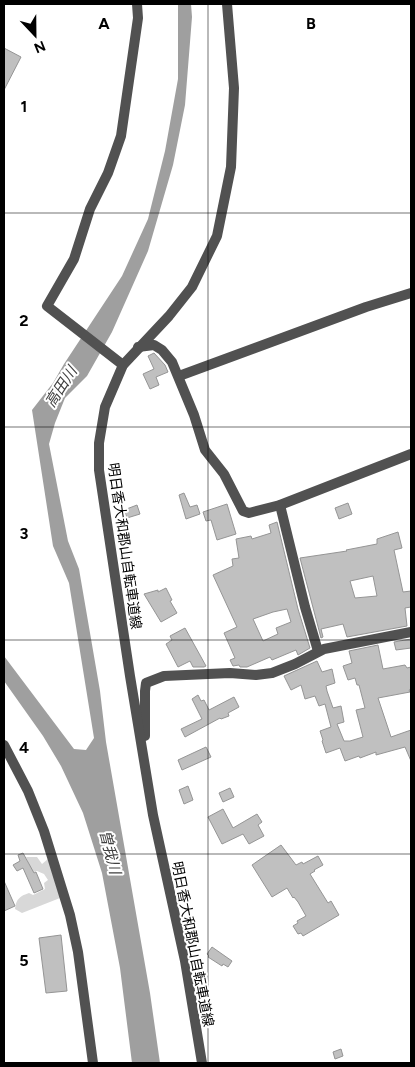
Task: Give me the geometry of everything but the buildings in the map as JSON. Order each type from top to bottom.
[{"type":"street","points":[[121,364],[47,306],[74,259],[90,209],[108,173],[121,136],[138,18],[137,4]]},
{"type":"street","name":"明日香大和郡山自転車道線","points":[[202,1063],[185,961],[153,815],[143,757],[99,470],[99,443],[105,407],[121,364],[169,316],[192,287],[217,236],[231,167],[234,88],[227,4]]},
{"type":"street","points":[[179,376],[366,307],[411,293]]},
{"type":"street","points":[[138,347],[154,344],[167,355],[179,376],[205,450],[224,474],[243,511],[249,513],[280,505],[411,454]]},
{"type":"street","points":[[280,505],[318,651]]},
{"type":"street","points":[[143,757],[146,683],[164,676],[230,673],[256,675],[272,673],[295,664],[318,651],[411,632]]},
{"type":"street","points":[[4,745],[28,792],[44,831],[70,915],[78,952],[93,1063]]},
{"type":"shaded area","points":[[26,857],[37,857],[42,864],[48,859],[60,898],[22,913],[15,909],[19,898],[29,893],[33,895],[45,889],[44,883],[48,880],[44,874],[37,871],[31,873],[25,867],[29,864]]},
{"type":"water","points":[[178,4],[191,4],[192,17],[185,105],[173,165],[148,251],[112,332],[87,376],[65,398],[49,444],[68,541],[79,569],[160,1063],[132,1063],[120,968],[102,873],[83,813],[61,766],[43,736],[4,681],[4,656],[74,749],[86,750],[94,738],[69,583],[53,546],[32,410],[53,383],[122,276],[148,219],[165,151],[178,79]]},
{"type":"water label","name":"高田川","points":[[61,387]]},
{"type":"water label","name":"曽我川","points":[[110,852]]}]
